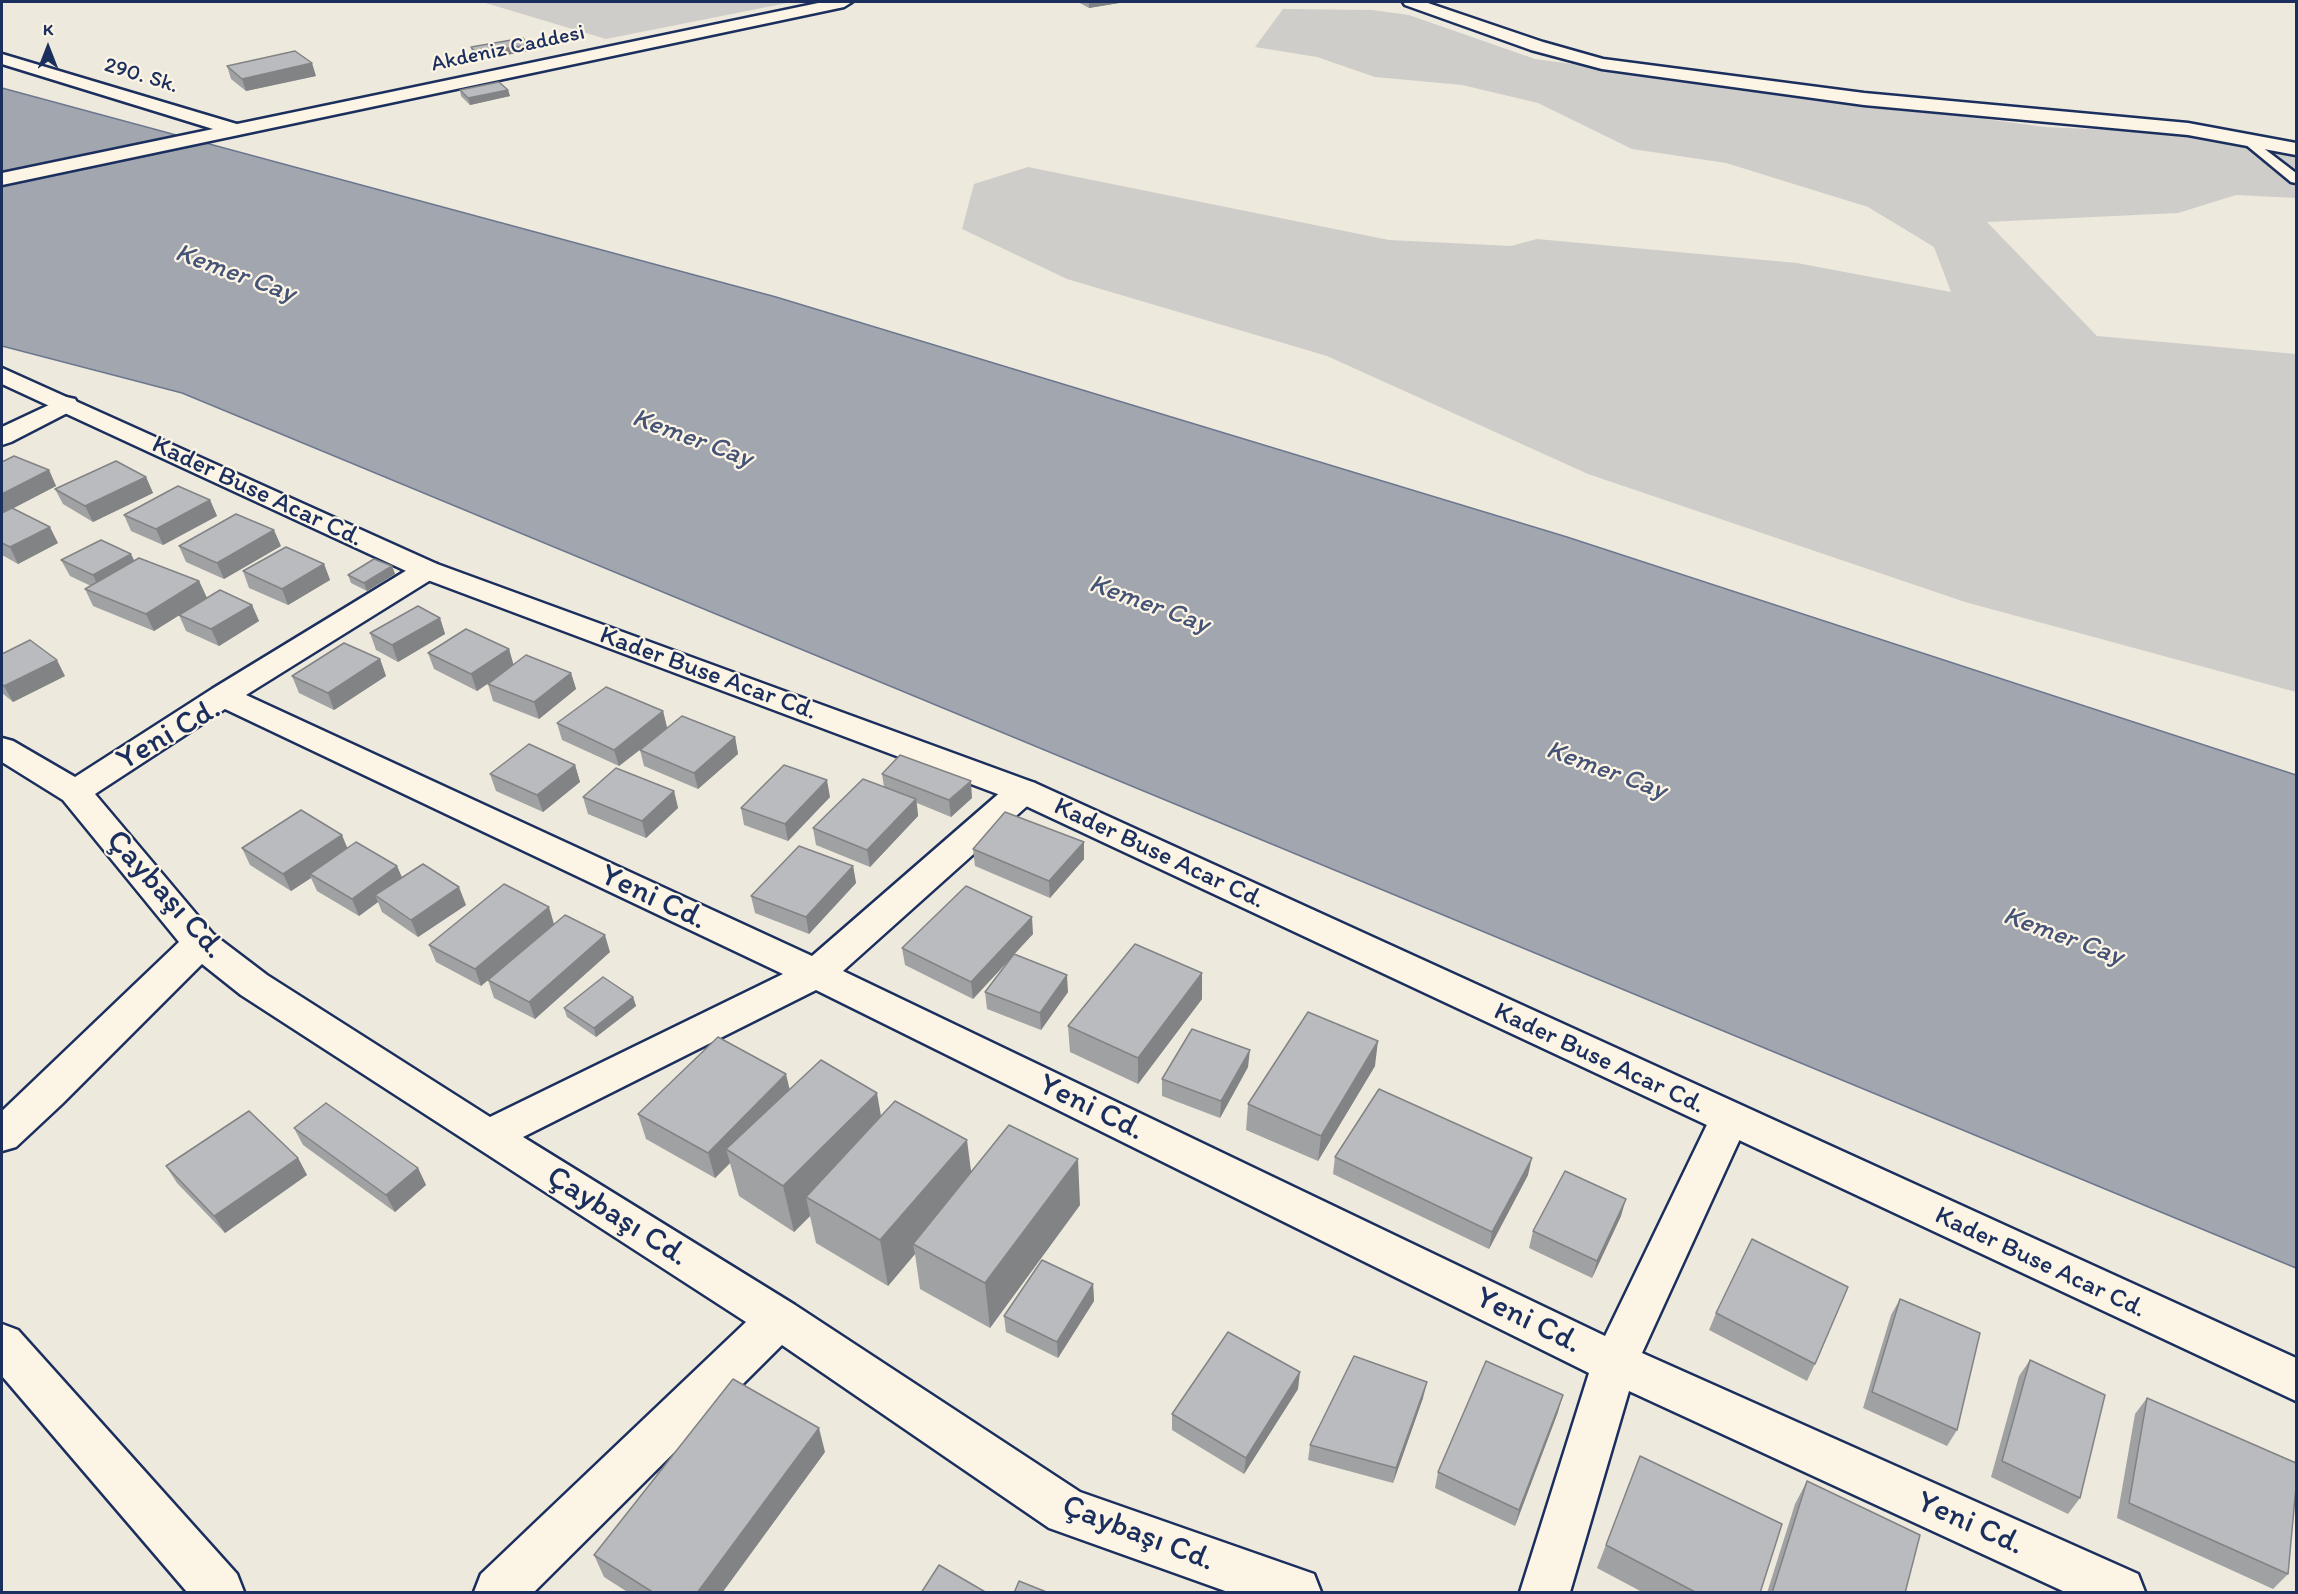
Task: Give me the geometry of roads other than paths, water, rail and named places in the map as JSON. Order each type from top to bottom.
[{"type":"street","name":"Akdeniz Caddesi","points":[[2,179],[844,2]]},
{"type":"street","points":[[1411,2],[1537,46],[1602,64],[1863,99],[2187,129],[2296,149]]},
{"type":"street","name":"290. Sk.","points":[[2,59],[233,129]]},
{"type":"street","name":"Kader Buse Acar Cd.","points":[[2,375],[427,570],[1023,791],[2296,1380]]},
{"type":"street","points":[[2,437],[66,404]]},
{"type":"street","points":[[223,696],[427,570]]},
{"type":"street","name":"Yeni Cd.","points":[[75,792],[223,696],[816,974],[1615,1363],[2120,1593]]},
{"type":"street","name":"Çaybaşı Cd.","points":[[2,747],[75,792],[200,943],[254,985],[779,1319],[1066,1511],[1296,1593]]},
{"type":"street","points":[[488,1136],[816,974],[1023,791]]},
{"type":"street","points":[[2,1135],[48,1093],[200,943]]},
{"type":"street","points":[[1545,1593],[1615,1363],[1729,1119]]},
{"type":"street","points":[[500,1593],[779,1319]]},
{"type":"street","points":[[2,1344],[219,1593]]},
{"type":"lane","points":[[2249,141],[2296,179]]},
{"type":"water","name":"Kemer Cay","points":[[2,88],[776,297],[1567,537],[2296,775],[2296,1268],[182,393],[2,346]]}]
